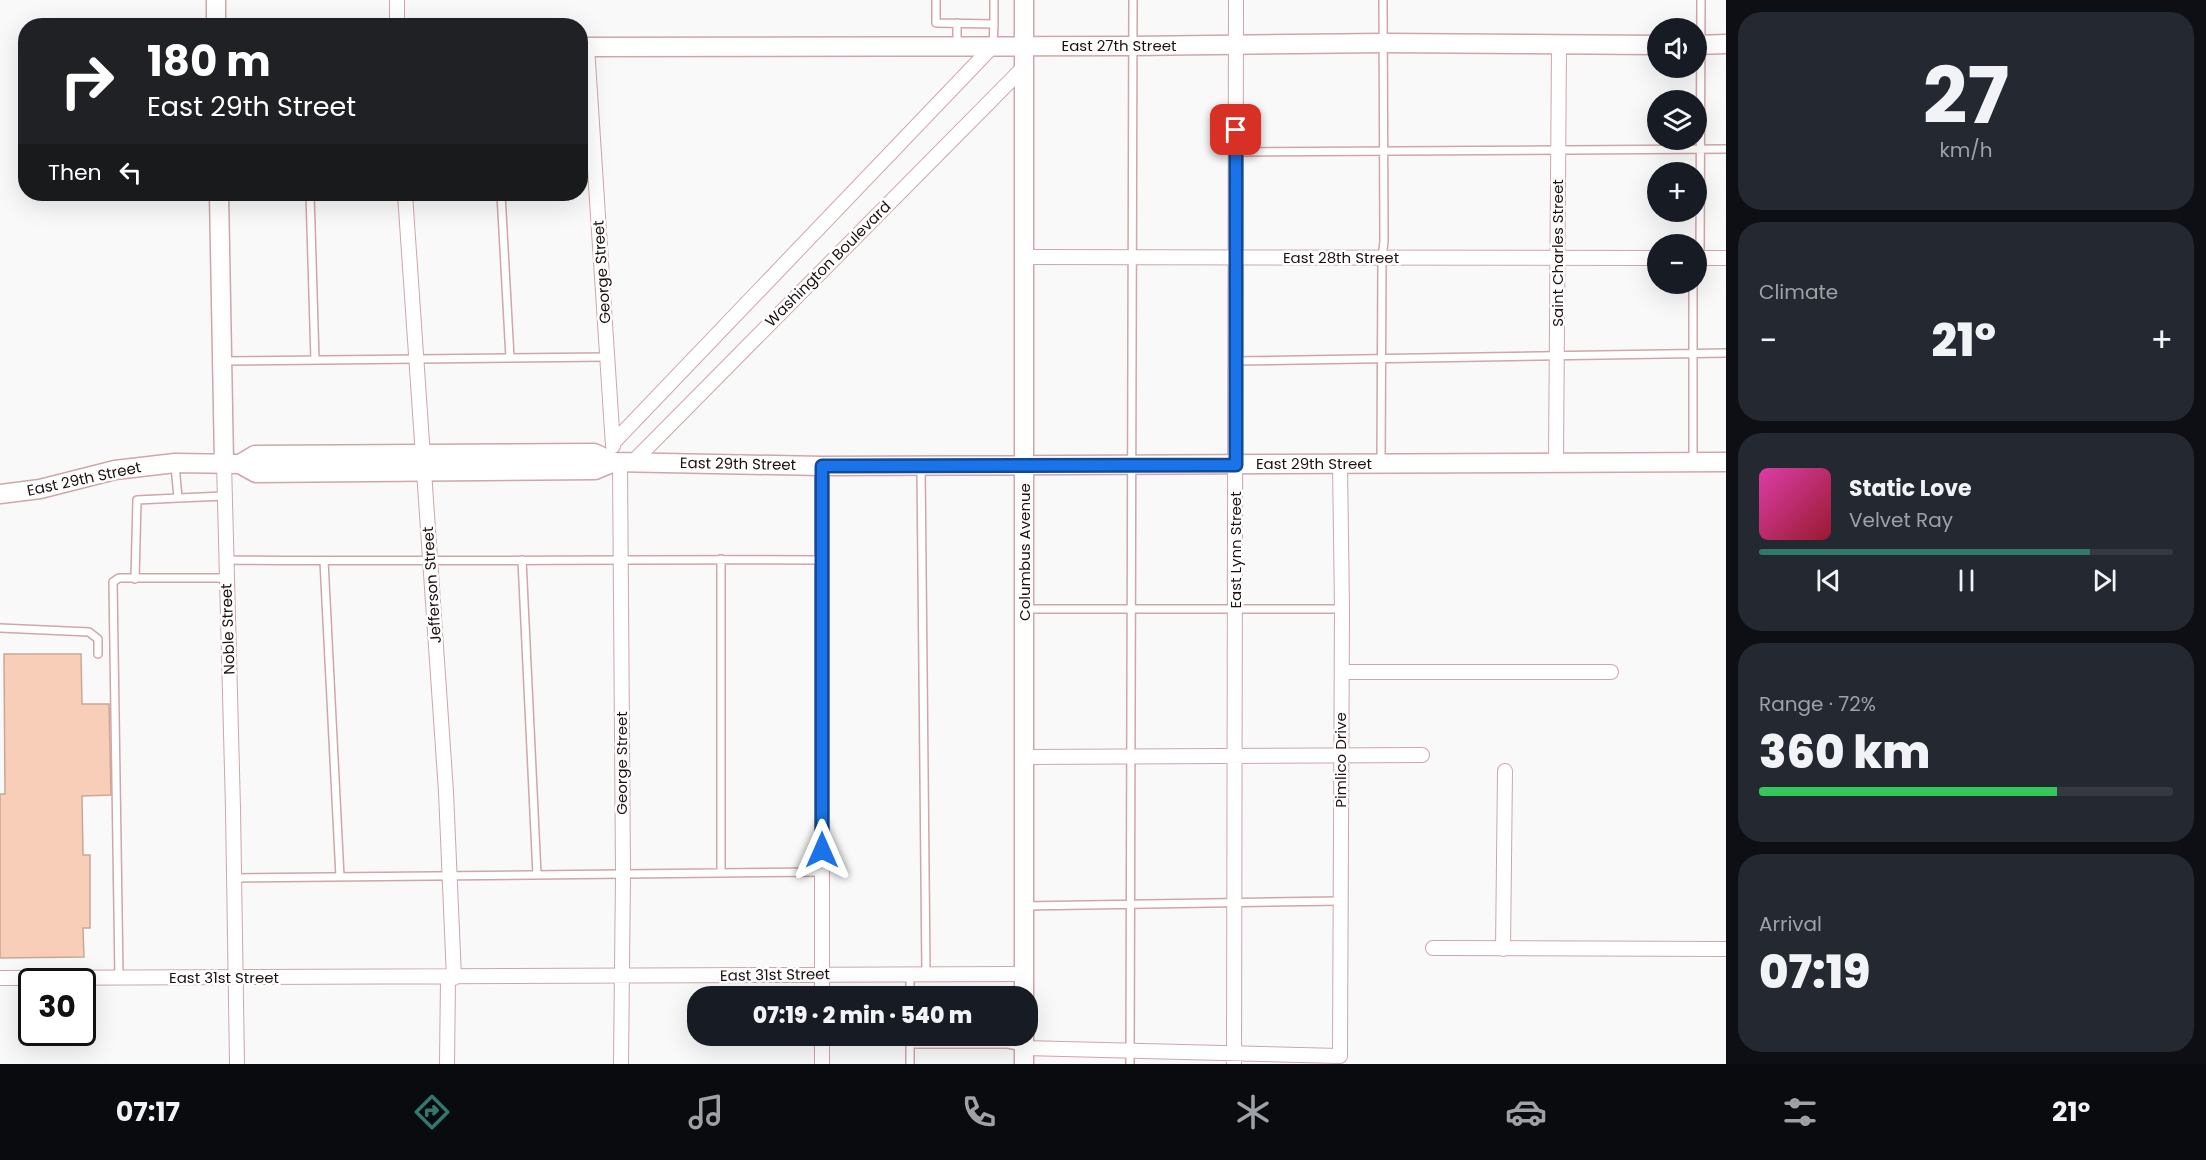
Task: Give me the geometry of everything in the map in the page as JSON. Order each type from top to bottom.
[{"type":"street","points":[[216,0],[216,18]]},
{"type":"street","points":[[397,0],[398,18]]},
{"type":"street","name":"Columbus Avenue","points":[[1024,0],[1024,986]]},
{"type":"street","name":"East Lynn Street","points":[[1234,1059],[1236,0]]},
{"type":"street","name":"East 27th Street","points":[[588,47],[957,47],[1384,43],[1647,45]]},
{"type":"street","points":[[1707,45],[1726,44]]},
{"type":"street","name":"Saint Charles Street","points":[[1556,462],[1559,45]]},
{"type":"street","name":"Washington Boulevard","points":[[613,443],[993,46]]},
{"type":"street","name":"Washington Boulevard","points":[[622,462],[1024,67]]},
{"type":"street","name":"George Street","points":[[588,153],[608,357],[613,443],[622,462],[620,559],[623,874],[621,1064]]},
{"type":"street","name":"Noble Street","points":[[219,201],[222,361],[232,463],[225,496],[237,1064]]},
{"type":"street","name":"Jefferson Street","points":[[406,201],[446,792],[451,978],[447,1064]]},
{"type":"street","name":"East 28th Street","points":[[1025,257],[1647,258]]},
{"type":"street","points":[[1707,258],[1726,258]]},
{"type":"street","name":"East 29th Street","points":[[0,494],[50,487],[115,470],[175,463],[232,463],[256,473],[423,463],[595,470],[622,462],[822,466],[1726,462]]},
{"type":"street","name":"Pimlico Drive","points":[[1340,464],[1342,609],[1340,1060]]},
{"type":"street","points":[[822,466],[822,986]]},
{"type":"street","points":[[1342,672],[1611,672]]},
{"type":"street","points":[[1025,757],[1422,755]]},
{"type":"street","points":[[1503,949],[1504,771]]},
{"type":"street","points":[[1433,948],[1726,950]]},
{"type":"street","name":"East 31st Street","points":[[0,978],[1024,974]]},
{"type":"street","points":[[822,1046],[822,1064]]},
{"type":"street","points":[[1024,1049],[1130,1057],[1340,1060]]},
{"type":"lane","points":[[936,0],[936,24],[994,24]]},
{"type":"lane","points":[[993,46],[994,0]]},
{"type":"lane","points":[[1130,1057],[1132,0]]},
{"type":"lane","points":[[1381,464],[1383,0]]},
{"type":"lane","points":[[1700,18],[1701,0]]},
{"type":"lane","points":[[957,24],[957,47]]},
{"type":"lane","points":[[1707,150],[1726,149]]},
{"type":"lane","points":[[1236,152],[1647,150]]},
{"type":"lane","points":[[1699,234],[1701,150]]},
{"type":"lane","points":[[310,201],[315,360]]},
{"type":"lane","points":[[501,201],[510,358]]},
{"type":"lane","points":[[1693,294],[1693,462]]},
{"type":"lane","points":[[1235,360],[1726,354]]},
{"type":"lane","points":[[222,361],[608,357]]},
{"type":"lane","points":[[175,463],[178,498]]},
{"type":"lane","points":[[921,465],[926,973]]},
{"type":"lane","points":[[135,579],[136,500],[225,496]]},
{"type":"lane","points":[[227,560],[430,562],[620,559],[822,560]]},
{"type":"lane","points":[[522,560],[537,875]]},
{"type":"lane","points":[[721,560],[721,873]]},
{"type":"lane","points":[[324,561],[340,877]]},
{"type":"lane","points":[[119,978],[112,582],[119,578],[227,578]]},
{"type":"lane","points":[[1025,609],[1342,609]]},
{"type":"lane","points":[[0,628],[88,632],[98,639],[98,654]]},
{"type":"lane","points":[[234,878],[822,872]]},
{"type":"lane","points":[[1024,906],[1340,901]]},
{"type":"lane","points":[[910,973],[910,986]]},
{"type":"lane","points":[[910,1046],[910,1064]]},
{"type":"building","points":[[4,654],[81,654],[82,704],[109,704],[111,795],[82,796],[83,855],[90,855],[90,928],[83,928],[84,957],[0,958],[0,794],[5,794]]},
{"type":"route","points":[[822,850],[822,466],[1236,465],[1236,130]]}]
